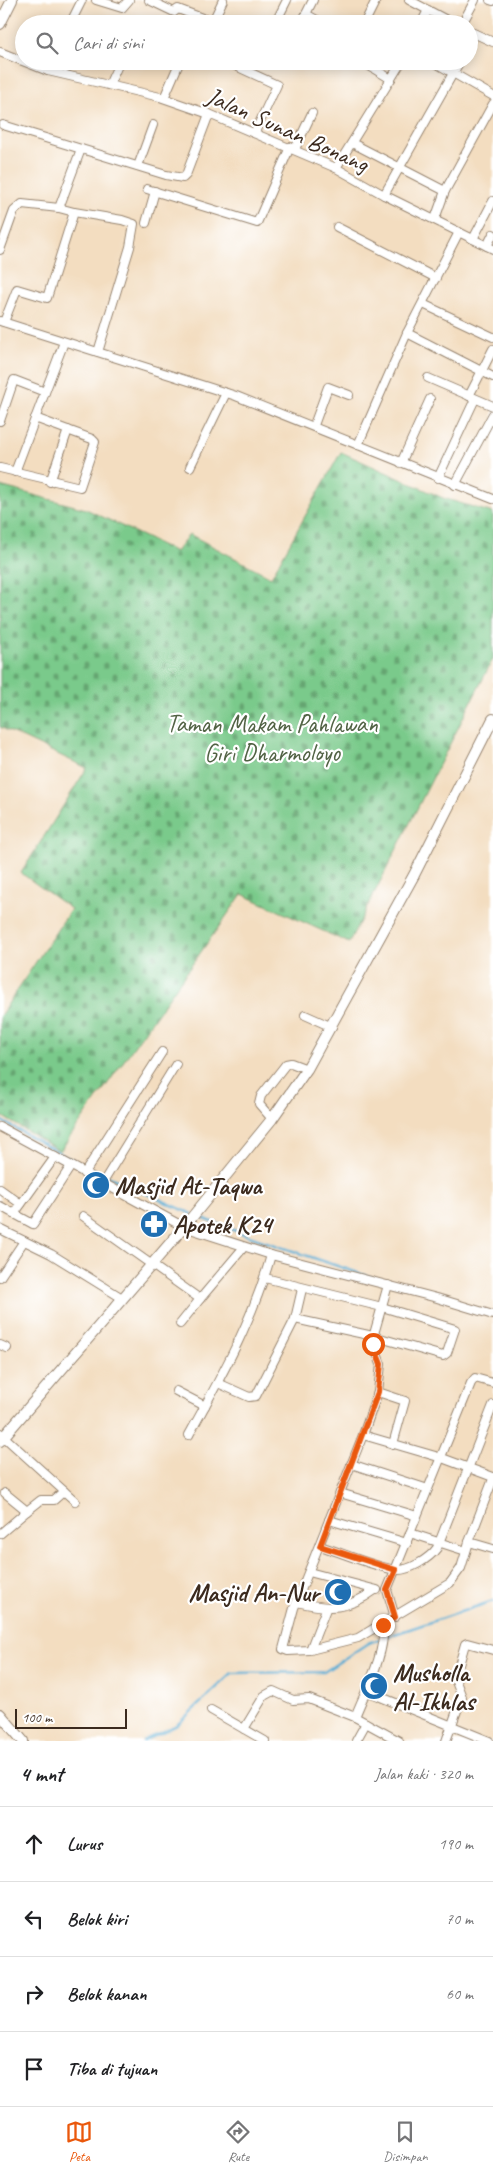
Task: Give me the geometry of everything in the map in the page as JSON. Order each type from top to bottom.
[{"type":"main road","points":[[0,24],[12,0]]},
{"type":"main road","points":[[2,1436],[188,1222],[272,1119],[307,1069],[332,1027],[421,862],[493,719]]},
{"type":"main road","points":[[0,1714],[23,1741]]},
{"type":"street","points":[[74,15],[82,0]]},
{"type":"street","points":[[96,0],[122,8],[129,0]]},
{"type":"street","points":[[149,0],[174,12],[178,8],[195,15]]},
{"type":"street","points":[[218,15],[223,0]]},
{"type":"street","points":[[280,15],[288,0]]},
{"type":"street","points":[[306,14],[313,0]]},
{"type":"street","points":[[368,15],[376,0]]},
{"type":"street","points":[[409,0],[437,15]]},
{"type":"street","points":[[467,15],[475,0]]},
{"type":"street","points":[[426,15],[428,10]]},
{"type":"street","points":[[478,35],[493,42]]},
{"type":"street","name":"Jalan Sunan Bonang","points":[[0,52],[15,58]]},
{"type":"street","name":"Jalan Sunan Bonang","points":[[43,70],[164,98],[255,132],[336,168],[384,195],[490,248]]},
{"type":"street","points":[[109,85],[116,70]]},
{"type":"street","points":[[164,98],[176,70]]},
{"type":"street","points":[[244,70],[277,85],[255,132]]},
{"type":"street","points":[[376,70],[391,79]]},
{"type":"street","points":[[336,168],[396,70]]},
{"type":"street","points":[[448,70],[493,96]]},
{"type":"street","points":[[384,195],[455,70]]},
{"type":"street","points":[[435,219],[444,191],[493,104]]},
{"type":"street","points":[[147,189],[257,223],[312,113]]},
{"type":"street","points":[[3,125],[166,175],[185,177],[209,114]]},
{"type":"street","points":[[138,166],[152,125]]},
{"type":"street","points":[[352,143],[400,166],[444,191]]},
{"type":"street","points":[[59,208],[80,149]]},
{"type":"street","points":[[146,223],[155,191]]},
{"type":"street","points":[[473,239],[493,201]]},
{"type":"street","points":[[0,250],[14,211],[22,204],[59,208],[134,224],[130,247],[98,352]]},
{"type":"street","points":[[74,212],[47,298],[17,289],[2,321],[226,393],[314,425],[401,463],[491,498],[493,490]]},
{"type":"street","points":[[337,227],[436,278]]},
{"type":"street","points":[[358,445],[407,333],[459,232]]},
{"type":"street","points":[[490,248],[493,234]]},
{"type":"street","points":[[423,304],[493,337]]},
{"type":"street","points":[[407,333],[493,376]]},
{"type":"street","points":[[16,472],[64,342]]},
{"type":"street","points":[[438,478],[493,350]]},
{"type":"street","points":[[428,378],[493,406]]},
{"type":"street","points":[[0,421],[14,380],[45,392]]},
{"type":"street","points":[[314,425],[328,387],[349,395]]},
{"type":"street","points":[[190,467],[226,393]]},
{"type":"street","points":[[401,463],[430,399]]},
{"type":"street","points":[[455,485],[493,414]]},
{"type":"street","points":[[0,468],[79,488],[95,446],[92,439],[35,418]]},
{"type":"street","points":[[50,482],[68,430]]},
{"type":"street","points":[[305,1015],[332,1027]]},
{"type":"street","points":[[86,1170],[162,1052]]},
{"type":"street","points":[[272,1119],[259,1104],[261,1096],[286,1064],[291,1063],[307,1069]]},
{"type":"street","points":[[105,1179],[176,1064]]},
{"type":"street","points":[[0,1127],[71,1166],[86,1170],[188,1222],[244,1247],[493,1315]]},
{"type":"street","points":[[14,1214],[55,1157]]},
{"type":"street","points":[[0,1206],[33,1224],[71,1166]]},
{"type":"street","points":[[0,1189],[21,1204]]},
{"type":"street","points":[[82,1216],[152,1263],[200,1299]]},
{"type":"street","points":[[0,1229],[51,1254],[122,1298]]},
{"type":"street","points":[[0,1277],[24,1240]]},
{"type":"street","points":[[180,1324],[244,1247]]},
{"type":"street","points":[[189,1435],[244,1332],[265,1278],[271,1255]]},
{"type":"street","points":[[265,1278],[452,1326],[455,1330],[443,1356],[373,1336],[295,1319]]},
{"type":"street","points":[[363,1435],[442,1458],[493,1478],[469,1542],[462,1568],[455,1578],[395,1617],[383,1629],[358,1638],[310,1650],[288,1651],[283,1649],[297,1602],[378,1392],[381,1364],[372,1342],[388,1285]]},
{"type":"street","points":[[218,1383],[254,1398],[259,1392],[295,1319],[302,1289]]},
{"type":"street","points":[[395,1617],[387,1590],[473,1380],[478,1378],[493,1383]]},
{"type":"street","points":[[176,1391],[205,1406]]},
{"type":"street","points":[[378,1392],[405,1401],[393,1444]]},
{"type":"street","points":[[320,1546],[396,1570],[413,1566],[430,1556],[439,1542],[493,1405]]},
{"type":"street","points":[[2,1436],[75,1501]]},
{"type":"street","points":[[351,1464],[428,1490]]},
{"type":"street","points":[[0,1534],[41,1500],[54,1500],[64,1491]]},
{"type":"street","points":[[5,1493],[27,1511]]},
{"type":"street","points":[[340,1493],[417,1516]]},
{"type":"street","points":[[329,1520],[407,1543]]},
{"type":"street","points":[[410,1533],[466,1551]]},
{"type":"street","points":[[469,1542],[493,1549]]},
{"type":"street","points":[[309,1572],[375,1590],[387,1590]]},
{"type":"street","points":[[297,1602],[326,1609],[360,1600],[375,1590]]},
{"type":"street","points":[[310,1650],[326,1609]]},
{"type":"street","points":[[355,1718],[383,1642],[383,1629]]},
{"type":"street","points":[[446,1741],[462,1697],[455,1679],[465,1644],[493,1650]]},
{"type":"street","points":[[244,1729],[264,1696],[273,1691],[293,1700],[309,1699],[366,1723],[398,1741]]},
{"type":"street","points":[[366,1691],[489,1741]]},
{"type":"street","points":[[211,1710],[265,1741]]},
{"type":"street","points":[[356,1741],[366,1723]]},
{"type":"green space","name":"Taman Makam Pahlawan Giri Dharmoloyo","points":[[341,452],[443,498],[493,513],[493,659],[349,943],[242,894],[60,1151],[0,1115],[0,1016],[71,909],[21,873],[87,768],[0,727],[0,486],[86,509],[176,552],[189,534],[271,577]]},
{"type":"waterway","points":[[0,1120],[74,1161],[192,1214]]},
{"type":"waterway","points":[[197,1216],[249,1236],[373,1278]]},
{"type":"waterway","points":[[386,1637],[493,1601]]},
{"type":"waterway","points":[[143,1741],[177,1725],[232,1673],[324,1672],[368,1643],[380,1639]]},
{"type":"place","name":"Masjid At-Taqwa","points":[[96,1185]]},
{"type":"place","name":"Apotek K24","points":[[154,1224]]},
{"type":"place","name":"Masjid An-Nur","points":[[338,1592]]},
{"type":"place","name":"Musholla Al-Ikhlas","points":[[374,1686]]},
{"type":"route","points":[[373,1344],[381,1364],[378,1392],[320,1546],[396,1570],[387,1590],[395,1617],[383,1625]]}]
